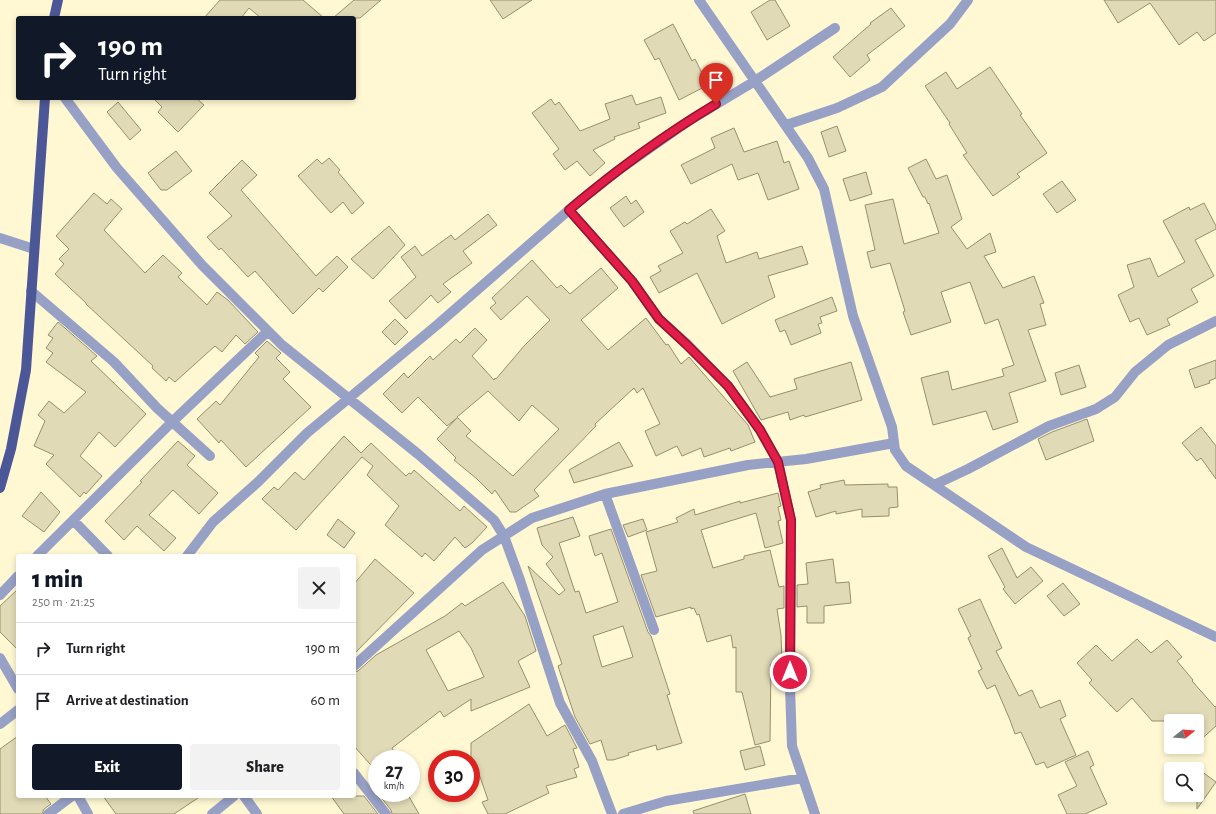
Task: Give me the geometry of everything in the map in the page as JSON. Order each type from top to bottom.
[{"type":"main road","points":[[54,16],[58,0]]},
{"type":"main road","points":[[0,488],[11,449],[26,370],[45,100]]},
{"type":"street","points":[[699,0],[808,158],[824,188],[853,316],[892,427],[895,450],[906,466],[1026,547],[1216,637]]},
{"type":"street","points":[[786,125],[838,108],[882,87],[950,24],[968,0]]},
{"type":"street","points":[[189,554],[213,522],[258,482],[308,433],[437,325],[569,210],[616,172],[690,120],[755,81],[835,28]]},
{"type":"street","points":[[66,100],[117,168],[202,264],[282,345],[418,454],[494,520],[504,536],[560,703],[592,761],[612,814]]},
{"type":"street","points":[[569,210],[632,281],[659,319],[728,386],[760,430],[778,462],[791,520],[790,687],[792,746],[815,814]]},
{"type":"street","points":[[0,238],[34,249]]},
{"type":"street","points":[[31,291],[114,362],[172,422],[210,456]]},
{"type":"street","points":[[934,485],[968,469],[1049,426],[1096,409],[1115,397],[1135,372],[1168,345],[1216,322]]},
{"type":"street","points":[[40,554],[172,422],[268,331]]},
{"type":"street","points":[[356,664],[482,550],[532,518],[605,494],[748,465],[806,459],[894,443]]},
{"type":"street","points":[[605,494],[654,630]]},
{"type":"street","points":[[73,520],[106,554]]},
{"type":"street","points":[[0,595],[16,578]]},
{"type":"street","points":[[0,658],[16,686]]},
{"type":"street","points":[[0,724],[16,712]]},
{"type":"street","points":[[356,776],[386,814]]},
{"type":"street","points":[[623,814],[666,801],[803,778]]},
{"type":"street","points":[[48,814],[69,798]]},
{"type":"street","points":[[79,798],[88,814]]},
{"type":"street","points":[[212,814],[232,798]]},
{"type":"street","points":[[245,798],[256,814]]},
{"type":"building","points":[[220,0],[303,0],[322,16],[259,16],[249,8],[243,16],[206,16]]},
{"type":"building","points":[[354,0],[381,0],[360,18],[356,18],[356,16],[335,16]]},
{"type":"building","points":[[490,0],[532,0],[503,19]]},
{"type":"building","points":[[770,0],[775,0],[790,26],[767,40],[751,12]]},
{"type":"building","points":[[1104,0],[1216,0],[1216,33],[1204,41],[1197,32],[1179,45],[1150,3],[1118,23]]},
{"type":"building","points":[[891,8],[905,26],[867,55],[870,60],[850,77],[833,57],[871,24],[870,23]]},
{"type":"building","points":[[673,24],[692,61],[695,59],[708,85],[679,100],[659,58],[655,60],[644,40]]},
{"type":"building","points":[[990,67],[1022,114],[1020,115],[1047,153],[1017,174],[1020,177],[993,196],[963,155],[967,153],[949,124],[950,123],[925,86],[946,72],[957,89]]},
{"type":"building","points":[[632,95],[636,105],[661,97],[666,113],[638,123],[640,128],[614,137],[615,139],[593,150],[605,163],[590,176],[577,161],[565,170],[553,154],[559,149],[532,113],[551,99],[555,105],[559,102],[580,131],[610,119],[605,104]]},
{"type":"building","points":[[155,100],[198,100],[204,105],[178,132],[158,112],[162,107]]},
{"type":"building","points":[[118,102],[141,130],[130,140],[107,112]]},
{"type":"building","points":[[837,126],[846,151],[829,157],[821,132]]},
{"type":"building","points":[[734,128],[744,152],[777,141],[784,163],[789,161],[799,189],[768,200],[758,173],[738,180],[732,164],[691,184],[681,165],[715,148],[711,138]]},
{"type":"building","points":[[176,151],[192,171],[167,190],[161,190],[148,173]]},
{"type":"building","points":[[329,158],[340,170],[338,172],[364,203],[352,214],[343,202],[331,213],[298,176],[317,159],[322,164]]},
{"type":"building","points":[[926,159],[936,179],[947,175],[962,219],[951,227],[967,249],[990,233],[996,252],[984,256],[1003,288],[1034,276],[1044,303],[1040,304],[1046,325],[1028,330],[1046,381],[1009,393],[1018,422],[993,430],[986,411],[933,425],[921,378],[948,371],[952,390],[1004,376],[1002,369],[1014,365],[998,319],[985,324],[970,282],[941,292],[951,322],[911,335],[903,312],[905,311],[890,263],[871,268],[867,252],[875,250],[865,205],[893,199],[904,244],[939,233],[929,203],[928,204],[925,197],[923,197],[908,168]]},
{"type":"building","points":[[242,160],[257,175],[241,190],[316,276],[337,256],[348,267],[323,292],[319,288],[293,314],[255,271],[248,277],[221,248],[219,250],[207,237],[232,216],[209,193]]},
{"type":"building","points":[[866,172],[872,194],[850,201],[843,179]]},
{"type":"building","points":[[1062,181],[1076,200],[1057,213],[1043,194]]},
{"type":"building","points":[[94,193],[107,204],[111,199],[122,209],[104,230],[145,273],[163,255],[182,273],[178,277],[207,305],[217,292],[228,300],[258,332],[245,344],[236,335],[222,352],[215,346],[175,382],[169,377],[166,381],[152,368],[153,366],[55,274],[64,264],[59,259],[69,249],[56,236]]},
{"type":"building","points":[[626,196],[631,204],[636,200],[644,212],[624,227],[610,208]]},
{"type":"building","points":[[1204,203],[1216,226],[1216,229],[1195,240],[1214,276],[1191,289],[1198,302],[1167,319],[1170,325],[1147,335],[1139,318],[1130,322],[1118,295],[1134,287],[1127,265],[1150,258],[1158,277],[1185,262],[1163,221],[1189,207],[1190,210]]},
{"type":"building","points":[[711,209],[725,231],[717,236],[726,263],[757,252],[759,259],[802,246],[808,264],[768,276],[775,297],[722,324],[697,273],[659,293],[650,277],[661,271],[658,266],[683,253],[670,231],[685,222],[687,224]]},
{"type":"building","points":[[488,214],[497,225],[463,251],[472,263],[443,284],[451,292],[438,303],[431,295],[406,319],[389,301],[416,277],[401,257],[415,246],[422,256],[451,235],[455,240]]},
{"type":"building","points":[[389,226],[405,245],[373,279],[351,259]]},
{"type":"building","points":[[532,260],[557,288],[561,285],[570,294],[601,268],[618,288],[581,320],[608,350],[646,318],[666,345],[668,344],[681,364],[689,357],[748,425],[755,442],[731,451],[730,448],[704,457],[701,448],[682,456],[677,446],[656,456],[645,431],[660,424],[643,388],[637,393],[634,388],[595,424],[596,426],[534,490],[539,496],[516,512],[510,512],[495,490],[492,494],[454,460],[456,458],[437,439],[457,418],[447,426],[418,397],[402,413],[383,394],[404,373],[408,378],[430,356],[433,360],[456,339],[460,343],[475,328],[487,340],[472,356],[494,380],[495,378],[496,379],[524,346],[550,320],[527,296],[501,320],[490,308],[496,303],[492,298]],"holes":[[[488,391],[519,421],[532,405],[559,429],[513,476],[466,436],[471,431],[457,417]]]},
{"type":"building","points":[[832,297],[837,311],[820,317],[822,323],[818,324],[821,333],[791,345],[785,330],[780,332],[775,320]]},
{"type":"building","points":[[395,319],[408,332],[395,345],[382,332]]},
{"type":"building","points":[[58,322],[97,356],[91,361],[146,414],[115,447],[99,432],[80,456],[102,476],[86,494],[84,492],[80,497],[46,464],[54,455],[34,446],[45,421],[38,415],[49,401],[64,413],[86,392],[46,362],[53,353],[46,348],[53,338],[48,335]]},
{"type":"building","points":[[267,341],[281,353],[276,358],[290,372],[283,379],[311,407],[246,467],[221,440],[219,443],[197,419],[216,401],[220,405],[259,357],[255,353]]},
{"type":"building","points":[[1216,360],[1216,378],[1209,381],[1210,383],[1195,388],[1189,370]]},
{"type":"building","points":[[747,362],[770,397],[797,389],[794,379],[851,362],[862,400],[790,420],[788,412],[761,420],[733,371]]},
{"type":"building","points":[[1079,365],[1086,387],[1061,395],[1055,373]]},
{"type":"building","points":[[1087,419],[1094,441],[1046,460],[1038,439]]},
{"type":"building","points":[[1201,427],[1216,446],[1216,479],[1201,458],[1197,461],[1182,443]]},
{"type":"building","points":[[344,436],[361,453],[371,443],[406,476],[409,473],[411,474],[414,470],[460,511],[464,506],[487,527],[472,543],[465,548],[455,537],[434,561],[425,553],[422,557],[385,525],[399,506],[367,475],[373,466],[362,457],[296,530],[262,499],[274,487],[278,490],[295,472],[304,480]]},
{"type":"building","points":[[178,441],[195,456],[187,465],[218,493],[199,514],[173,490],[149,515],[176,538],[164,551],[137,526],[124,540],[105,521]]},
{"type":"building","points":[[619,442],[633,466],[574,483],[569,470]]},
{"type":"building","points":[[844,480],[845,485],[888,484],[888,487],[897,487],[898,507],[889,508],[889,516],[862,517],[862,509],[836,514],[836,511],[816,517],[808,492],[821,488],[820,485]]},
{"type":"building","points":[[41,492],[60,512],[44,532],[22,516]]},
{"type":"building","points":[[778,493],[781,506],[778,507],[781,520],[778,521],[783,543],[765,548],[756,513],[701,530],[713,568],[744,559],[744,556],[770,550],[779,587],[784,586],[784,608],[777,609],[781,635],[782,663],[771,664],[770,741],[755,745],[742,692],[736,692],[736,647],[733,648],[731,635],[707,642],[699,614],[697,615],[694,608],[691,609],[691,607],[656,617],[641,575],[657,571],[646,532],[678,522],[676,518],[694,509],[695,515],[740,501],[740,503]]},
{"type":"building","points":[[573,517],[580,536],[559,543],[575,592],[579,591],[586,613],[618,602],[602,553],[595,556],[589,536],[611,529],[648,632],[651,636],[670,694],[667,695],[682,743],[657,750],[656,745],[628,753],[629,755],[613,760],[607,760],[601,740],[590,744],[575,717],[558,666],[562,664],[528,566],[559,595],[565,590],[546,564],[553,557],[542,545],[537,528]],"holes":[[[623,626],[633,657],[602,667],[593,636]]]},
{"type":"building","points":[[338,519],[355,533],[344,548],[327,535]]},
{"type":"building","points":[[643,519],[647,530],[628,537],[623,525]]},
{"type":"building","points":[[1002,548],[1017,578],[1031,567],[1043,581],[1015,604],[1003,589],[1005,587],[988,556]]},
{"type":"building","points":[[375,559],[414,593],[356,652],[356,582]]},
{"type":"building","points":[[833,559],[836,583],[849,582],[851,603],[824,606],[824,623],[807,623],[807,606],[797,607],[797,585],[808,584],[806,563]]},
{"type":"building","points":[[503,582],[525,616],[536,651],[518,661],[530,687],[471,711],[471,699],[444,717],[440,711],[392,748],[393,750],[368,750],[368,762],[356,748],[356,672],[376,655],[445,616],[462,603],[465,606]],"holes":[[[459,631],[471,648],[484,677],[448,691],[426,650]]]},
{"type":"building","points":[[1063,583],[1080,604],[1064,616],[1047,596]]},
{"type":"building","points":[[16,591],[16,648],[0,632],[0,606]]},
{"type":"building","points":[[980,599],[1002,648],[996,651],[1019,696],[1032,690],[1040,708],[1060,700],[1066,716],[1060,719],[1076,755],[1047,768],[1044,762],[1036,765],[1021,732],[1015,734],[995,685],[987,689],[978,671],[982,669],[968,638],[971,636],[958,609]]},
{"type":"building","points":[[1137,639],[1151,653],[1167,640],[1182,657],[1177,661],[1193,680],[1192,681],[1215,707],[1216,706],[1216,726],[1204,737],[1204,714],[1164,714],[1164,721],[1152,721],[1132,698],[1117,712],[1089,683],[1092,680],[1077,663],[1096,645],[1112,661]]},
{"type":"building","points":[[529,704],[547,736],[565,725],[577,748],[573,749],[579,767],[574,769],[577,777],[546,786],[549,793],[505,814],[488,814],[482,802],[488,800],[480,777],[480,750],[471,750],[471,743]]},
{"type":"building","points":[[16,737],[16,798],[46,798],[51,804],[44,809],[42,814],[0,814],[0,749]]},
{"type":"building","points":[[760,746],[765,765],[745,770],[740,751]]},
{"type":"building","points":[[1088,751],[1094,765],[1090,767],[1107,804],[1085,814],[1067,814],[1058,795],[1077,786],[1065,762]]},
{"type":"building","points":[[1204,773],[1216,782],[1204,799]]},
{"type":"building","points":[[745,794],[751,814],[694,814],[693,811]]},
{"type":"building","points":[[356,796],[364,796],[378,814],[344,814],[332,798],[356,798]]},
{"type":"building","points":[[104,798],[198,798],[174,814],[116,814]]},
{"type":"building","points":[[385,802],[412,802],[419,814],[392,814],[391,810]]},
{"type":"building","points":[[1197,802],[1202,802],[1197,809]]},
{"type":"route","points":[[716,104],[690,120],[616,172],[569,210],[632,281],[659,319],[728,386],[760,430],[778,462],[791,520],[790,672]]}]
